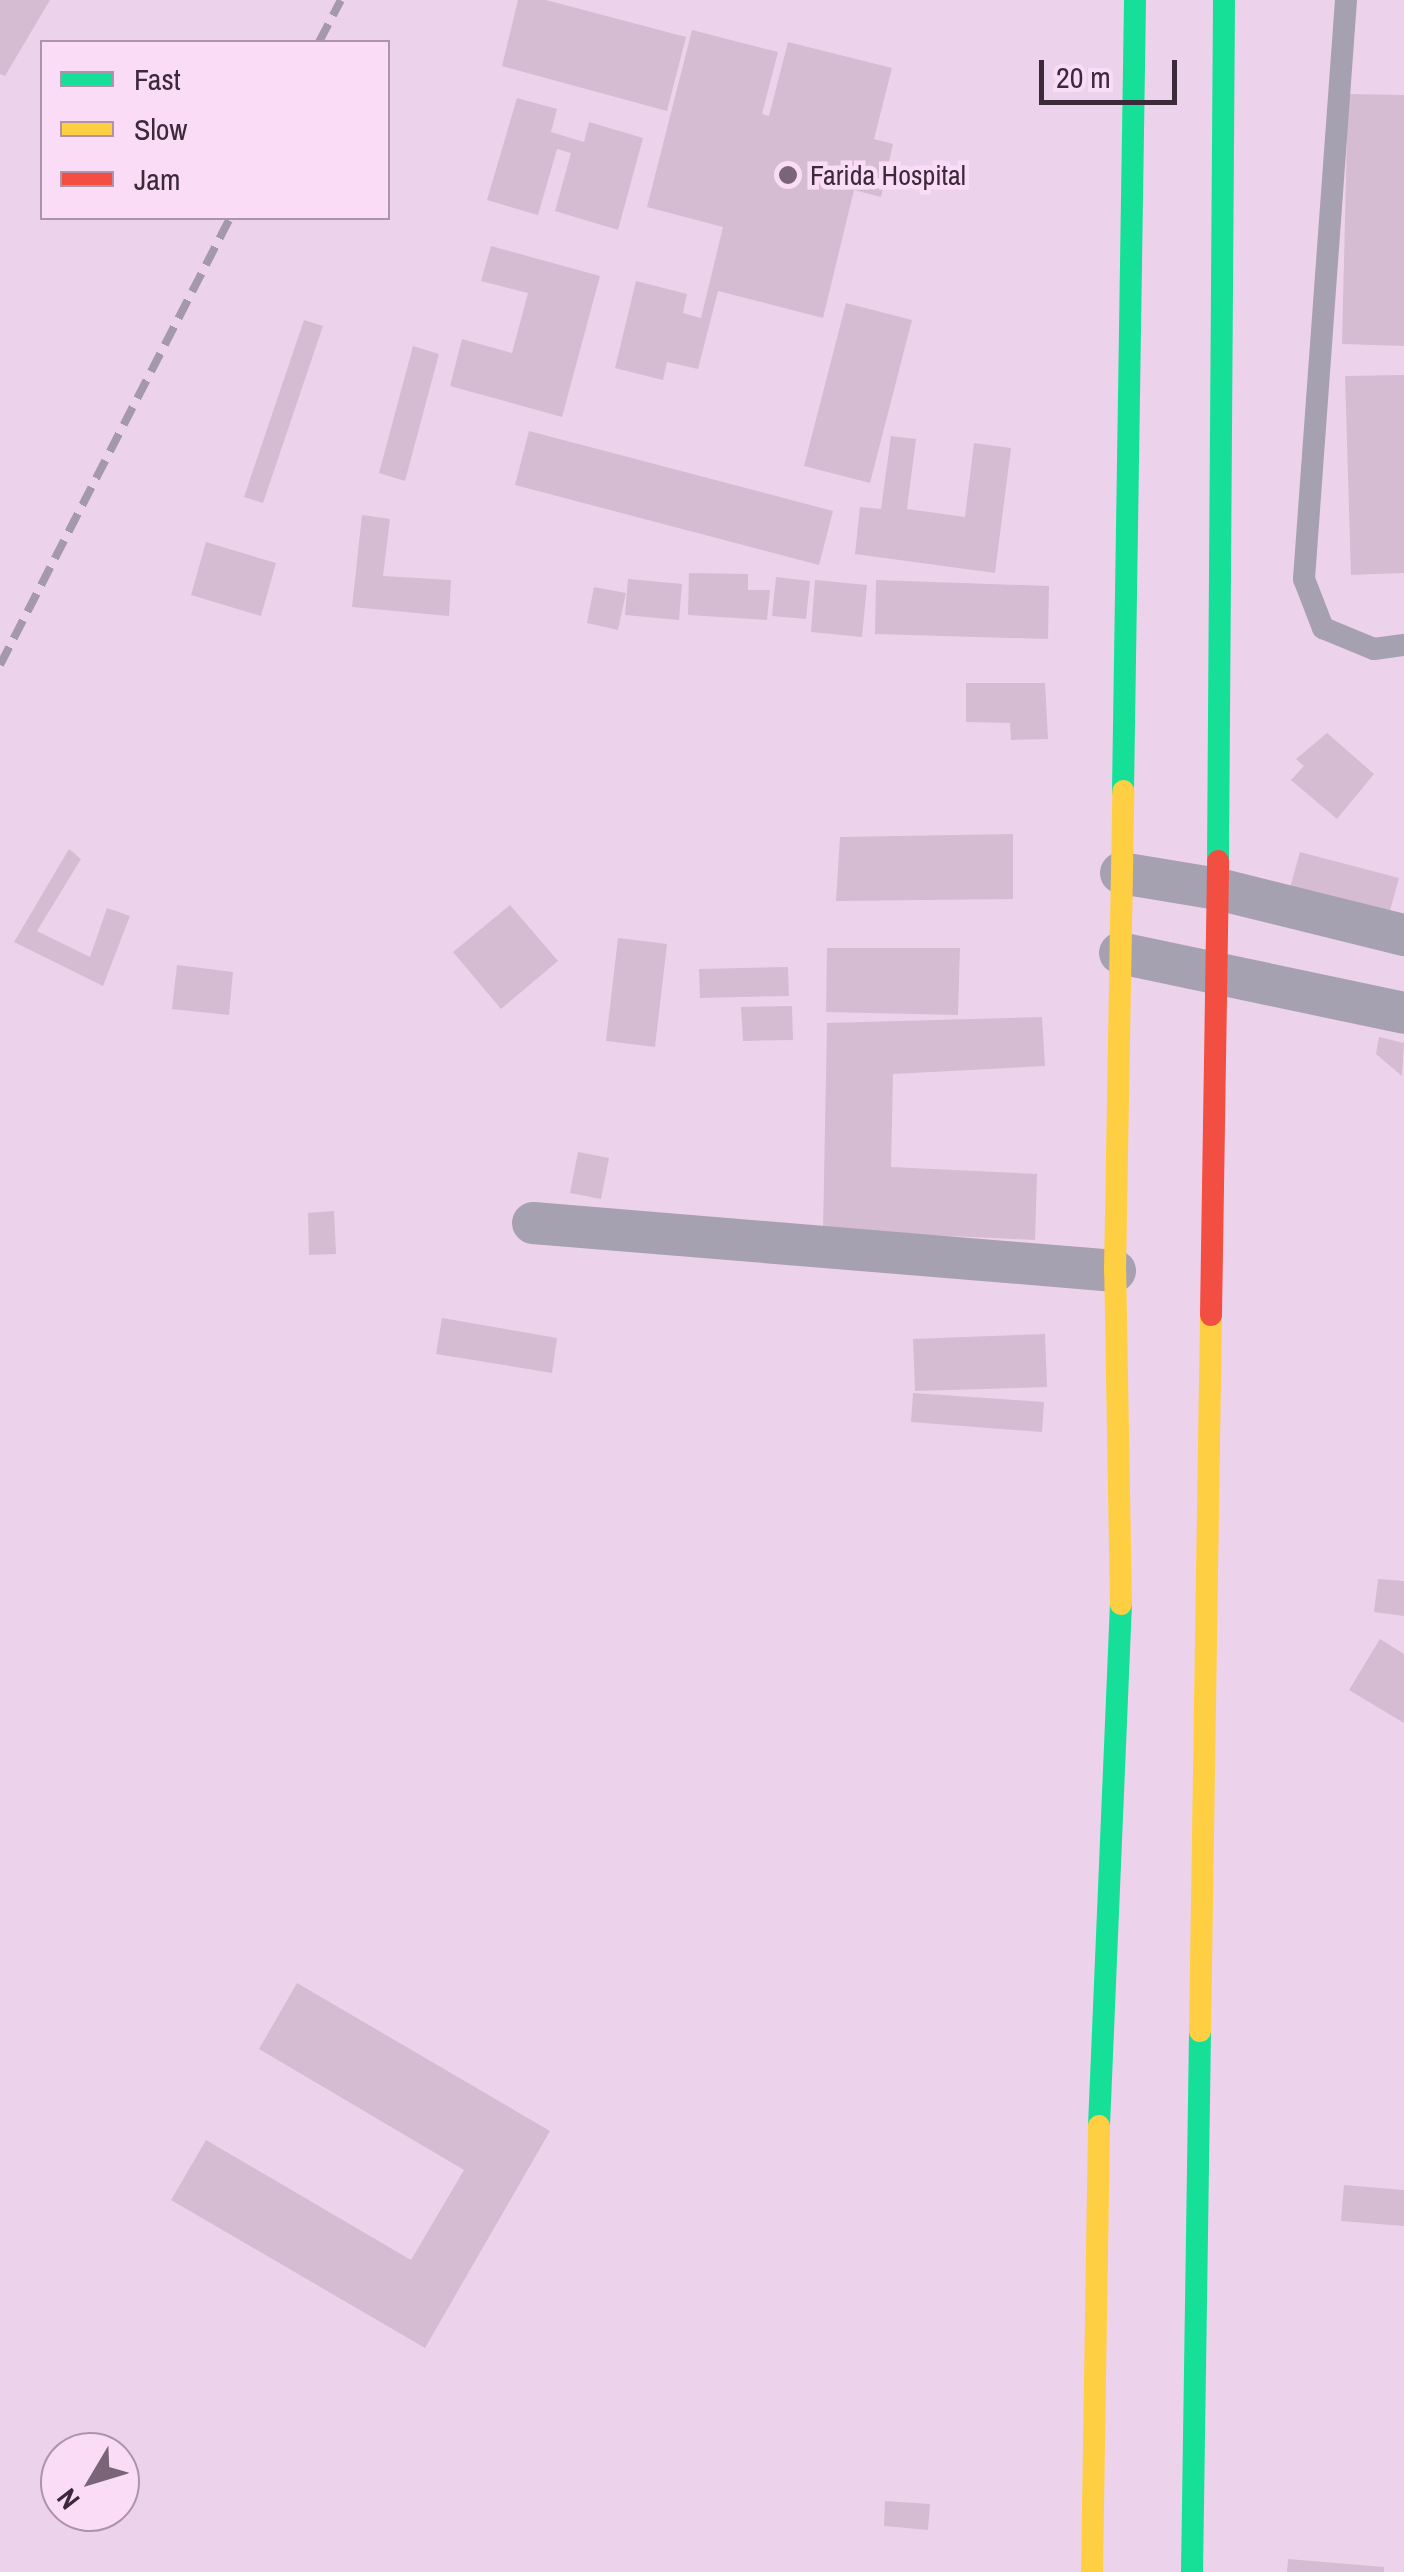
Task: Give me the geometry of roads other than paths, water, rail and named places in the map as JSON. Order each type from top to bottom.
[{"type":"main road","points":[[1092,2572],[1099,2126],[1122,1671],[1115,1270],[1134,0]]},
{"type":"main road","points":[[1192,2572],[1218,889],[1224,0]]},
{"type":"street","points":[[1121,873],[1218,889],[1404,934]]},
{"type":"street","points":[[1120,953],[1214,968],[1404,1012]]},
{"type":"street","points":[[533,1223],[1115,1270]]},
{"type":"lane","points":[[1346,0],[1304,579],[1322,628],[1374,649],[1404,645]]},
{"type":"railway","points":[[320,40],[341,0]]},
{"type":"railway","points":[[0,665],[229,220]]},
{"type":"place","name":"Farida Hospital","points":[[788,175]]}]
